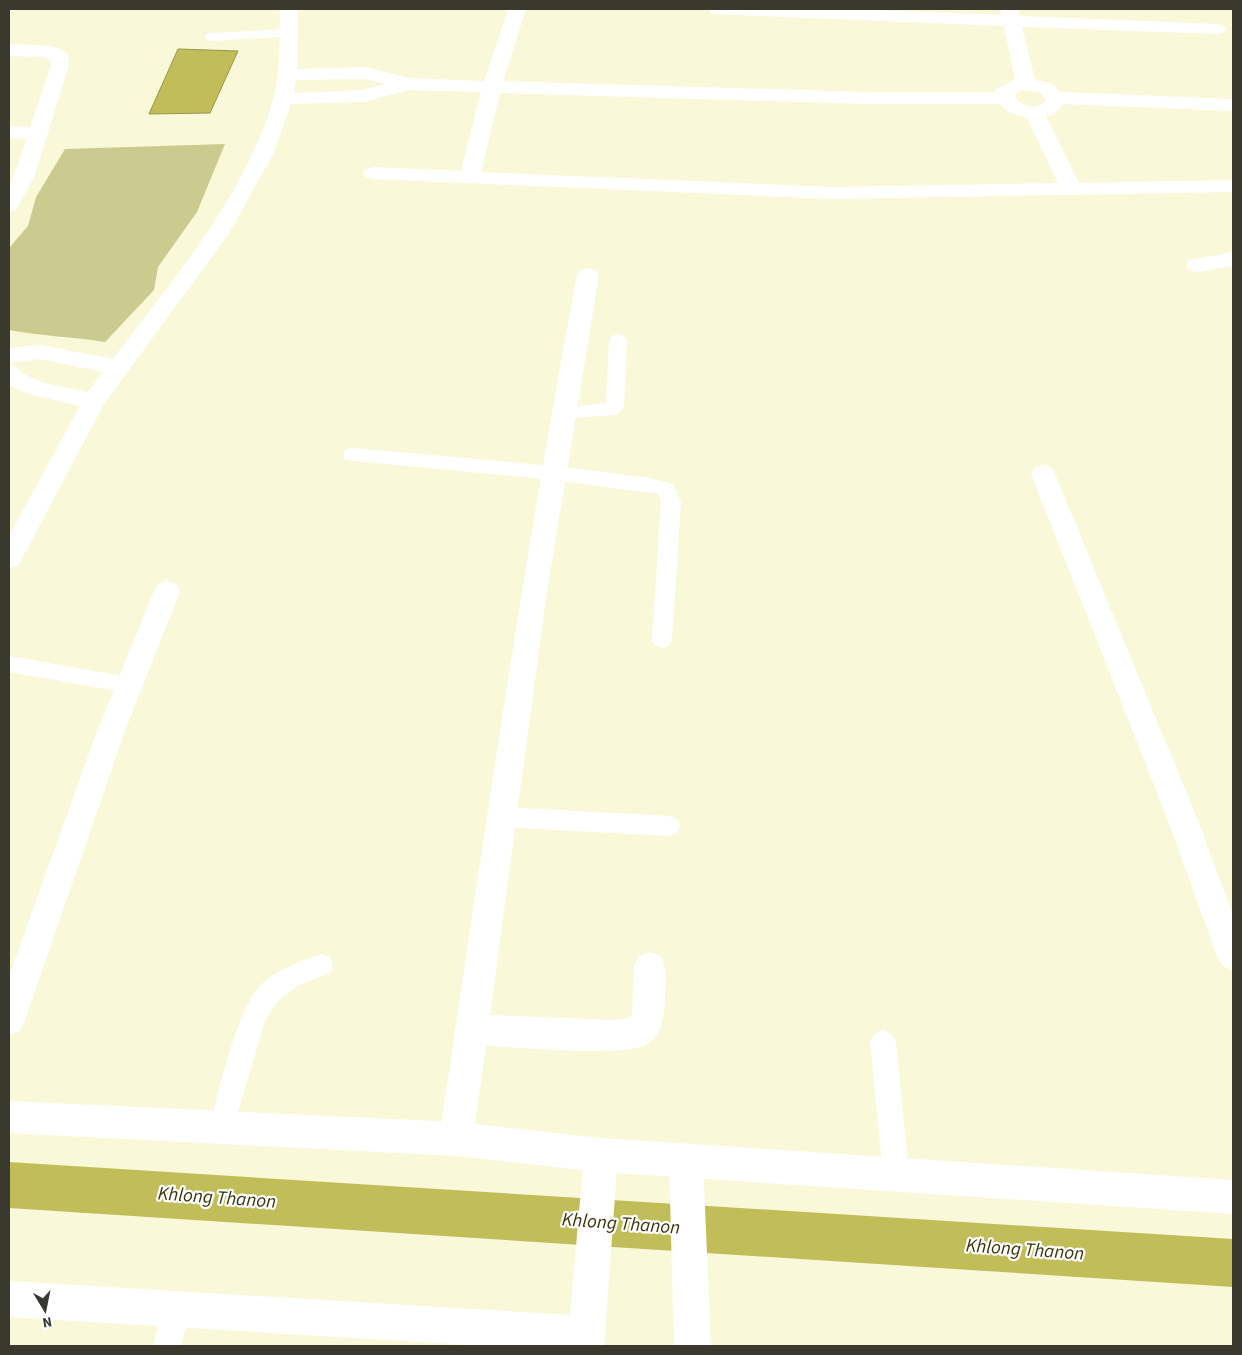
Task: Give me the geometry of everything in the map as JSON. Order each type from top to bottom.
[{"type":"street","points":[[9,559],[94,401],[219,232],[263,154],[283,99],[287,75],[289,9]]},
{"type":"street","points":[[470,176],[492,86],[517,9]]},
{"type":"street","points":[[717,9],[1011,14],[1217,29]]},
{"type":"street","points":[[1011,14],[1026,84]]},
{"type":"street","points":[[9,50],[43,51],[59,56],[60,66],[24,177],[13,202],[9,206]]},
{"type":"street","points":[[287,75],[366,73],[409,84],[866,98],[1004,98]]},
{"type":"street","points":[[283,99],[364,96],[409,84]]},
{"type":"street","points":[[1056,98],[1056,103],[1052,108],[1034,112],[1014,108],[1004,98],[1005,92],[1009,88],[1026,84],[1046,88],[1056,98],[1233,106]]},
{"type":"street","points":[[1034,112],[1071,188]]},
{"type":"street","points":[[9,132],[38,133]]},
{"type":"street","points":[[373,173],[834,193],[1233,186]]},
{"type":"street","points":[[1197,265],[1233,259]]},
{"type":"street","points":[[456,1139],[563,413],[588,275]]},
{"type":"street","points":[[9,355],[40,352],[118,368]]},
{"type":"street","points":[[9,372],[11,377],[36,388],[94,401]]},
{"type":"street","points":[[1043,474],[1182,818],[1233,956]]},
{"type":"street","points":[[9,1020],[111,731],[167,592]]},
{"type":"street","points":[[471,1030],[612,1035],[638,1032],[648,1018],[650,966]]},
{"type":"street","points":[[9,1117],[456,1139],[600,1170],[686,1162],[1233,1196]]},
{"type":"street","points":[[686,1162],[693,1338]]},
{"type":"street","points":[[9,1299],[587,1329],[600,1170]]},
{"type":"lane","points":[[212,38],[288,33]]},
{"type":"lane","points":[[563,413],[613,409],[616,407],[618,340]]},
{"type":"lane","points":[[352,455],[554,473],[650,485],[666,489],[671,502],[662,640]]},
{"type":"lane","points":[[9,664],[129,685]]},
{"type":"lane","points":[[502,818],[669,826]]},
{"type":"lane","points":[[222,1127],[254,1017],[263,1002],[268,994],[288,978],[321,964]]},
{"type":"lane","points":[[883,1042],[896,1174]]},
{"type":"lane","points":[[167,1346],[176,1309]]},
{"type":"shaded area","points":[[178,49],[238,51],[210,113],[149,114]]},
{"type":"shaded area","points":[[225,144],[197,212],[158,267],[154,290],[105,342],[9,330],[9,248],[28,226],[36,197],[65,149]]},
{"type":"waterway","name":"Khlong Thanon","points":[[9,1185],[1233,1263]]}]
